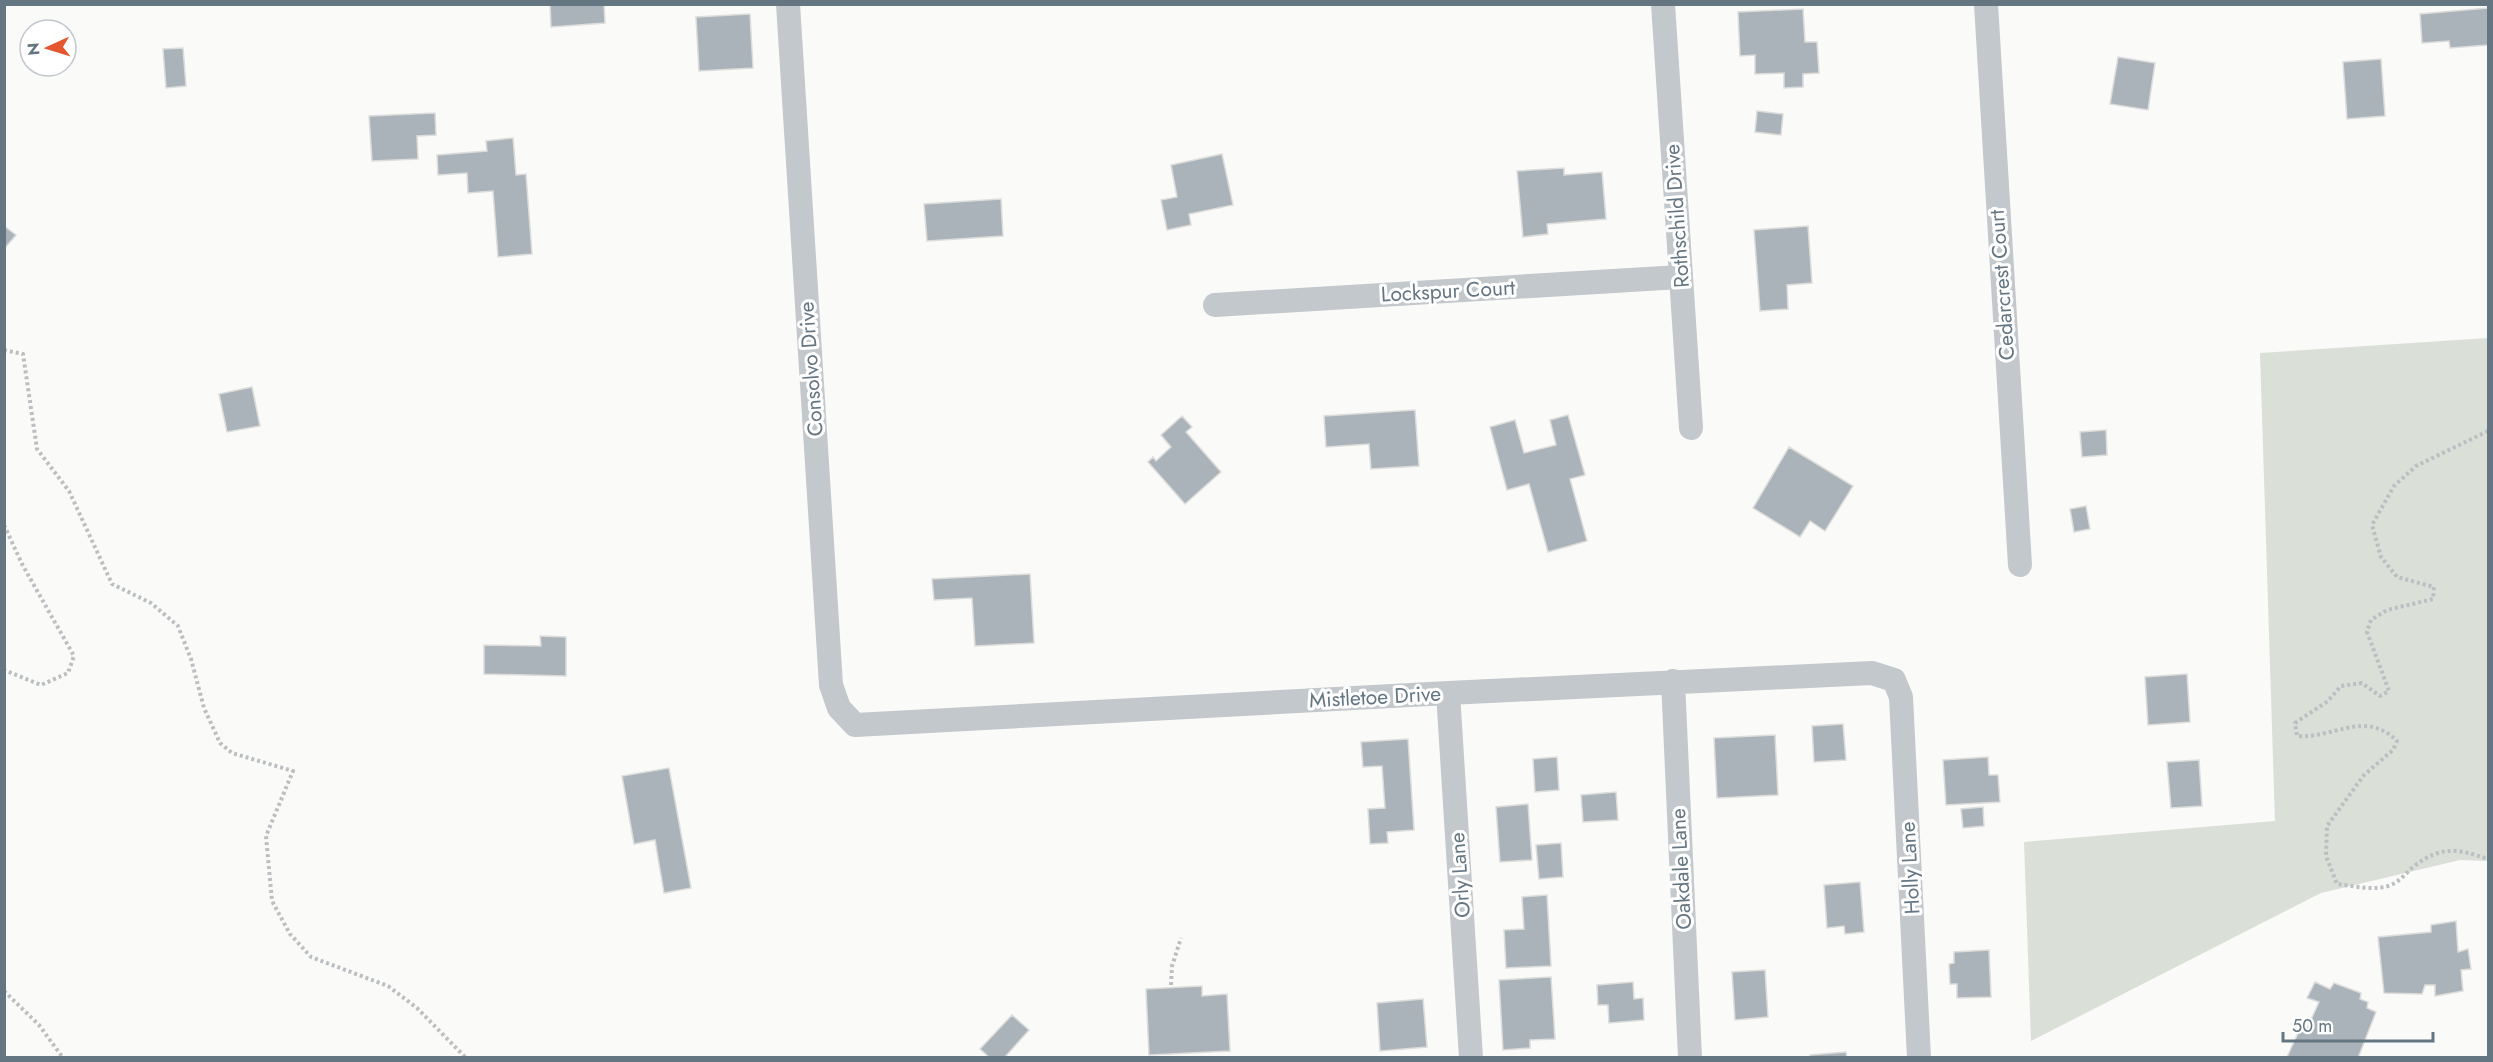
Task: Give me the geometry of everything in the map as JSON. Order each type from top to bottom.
[{"type":"street","name":"Consolvo Drive","points":[[788,4],[831,685],[839,708],[855,725]]},
{"type":"street","name":"Rothschild Drive","points":[[1663,4],[1691,428]]},
{"type":"street","name":"Cedarcrest Court","points":[[1986,4],[2020,565]]},
{"type":"street","name":"Lockspur Court","points":[[1215,305],[1680,278]]},
{"type":"street","name":"Mistletoe Drive","points":[[855,725],[1673,681],[1872,673],[1894,680]]},
{"type":"street","name":"Holly Lane","points":[[1894,680],[1901,697],[1919,1058]]},
{"type":"street","name":"Oakdale Lane","points":[[1673,681],[1690,1058]]},
{"type":"street","name":"Orly Lane","points":[[1448,693],[1471,1058]]},
{"type":"path","points":[[4,350],[23,354],[37,449],[69,491],[112,584],[151,603],[178,626],[191,659],[204,708],[219,742],[232,753],[293,771],[266,836],[272,901],[290,934],[311,957],[388,986],[417,1008],[466,1058]]},
{"type":"path","points":[[2488,431],[2416,466],[2394,486],[2372,525],[2381,556],[2397,577],[2434,586],[2433,599],[2387,610],[2371,620],[2367,633],[2390,691],[2380,696],[2362,683],[2341,686],[2328,701],[2295,723],[2297,736],[2308,737],[2336,729],[2368,725],[2385,729],[2397,741],[2393,750],[2364,775],[2327,826],[2326,856],[2337,884],[2369,888],[2392,885],[2416,865],[2435,855],[2458,849],[2488,859]]},
{"type":"path","points":[[4,525],[22,564],[74,656],[68,673],[41,685],[4,670]]},
{"type":"path","points":[[1171,985],[1174,957],[1181,938]]},
{"type":"path","points":[[4,991],[39,1025],[63,1058]]},
{"type":"shaded area","points":[[2488,338],[2488,861],[2460,860],[2321,893],[2031,1041],[2024,842],[2275,821],[2260,353]]},
{"type":"building","points":[[550,4],[604,4],[605,23],[551,27]]},
{"type":"building","points":[[2488,8],[2488,45],[2450,48],[2449,41],[2422,43],[2420,14]]},
{"type":"building","points":[[1803,9],[1805,42],[1817,42],[1819,73],[1803,74],[1803,87],[1784,88],[1784,73],[1755,74],[1755,55],[1740,56],[1738,12]]},
{"type":"building","points":[[750,14],[753,68],[699,71],[696,17]]},
{"type":"building","points":[[183,48],[186,86],[166,88],[163,49]]},
{"type":"building","points":[[2118,57],[2155,63],[2148,110],[2110,104]]},
{"type":"building","points":[[2381,59],[2385,116],[2347,119],[2343,62]]},
{"type":"building","points":[[1757,111],[1783,114],[1781,135],[1755,132]]},
{"type":"building","points":[[435,113],[436,135],[417,136],[418,159],[372,161],[369,116]]},
{"type":"building","points":[[513,138],[516,175],[526,174],[532,254],[498,257],[493,191],[468,193],[467,173],[438,175],[437,155],[487,151],[486,141]]},
{"type":"building","points":[[1222,154],[1233,205],[1189,214],[1191,225],[1167,230],[1161,200],[1177,197],[1171,165]]},
{"type":"building","points":[[1564,168],[1564,175],[1602,172],[1606,219],[1547,224],[1548,234],[1523,237],[1517,171]]},
{"type":"building","points":[[1001,199],[1003,236],[927,241],[924,204]]},
{"type":"building","points":[[4,226],[16,235],[4,249]]},
{"type":"building","points":[[1808,226],[1812,283],[1787,285],[1788,309],[1760,311],[1754,230]]},
{"type":"building","points":[[252,387],[260,426],[227,432],[219,394]]},
{"type":"building","points":[[1415,410],[1419,466],[1371,469],[1369,444],[1326,447],[1324,416]]},
{"type":"building","points":[[1568,415],[1585,475],[1570,479],[1587,541],[1548,552],[1529,484],[1507,490],[1490,427],[1515,420],[1524,453],[1556,445],[1550,420]]},
{"type":"building","points":[[1182,416],[1192,427],[1186,432],[1221,472],[1185,504],[1148,462],[1153,457],[1156,461],[1171,447],[1161,435]]},
{"type":"building","points":[[2106,430],[2107,455],[2082,457],[2080,432]]},
{"type":"building","points":[[1789,447],[1853,486],[1825,531],[1810,521],[1800,537],[1753,508]]},
{"type":"building","points":[[2086,506],[2090,529],[2074,532],[2070,509]]},
{"type":"building","points":[[1030,574],[1034,643],[975,646],[972,598],[934,600],[932,579]]},
{"type":"building","points":[[540,636],[566,637],[566,676],[484,674],[484,645],[541,646]]},
{"type":"building","points":[[2187,674],[2190,722],[2148,725],[2145,677]]},
{"type":"building","points":[[1843,724],[1846,760],[1814,762],[1812,726]]},
{"type":"building","points":[[1775,735],[1778,795],[1717,798],[1714,738]]},
{"type":"building","points":[[1408,739],[1414,830],[1387,832],[1388,843],[1370,844],[1368,809],[1385,808],[1382,766],[1363,767],[1361,742]]},
{"type":"building","points":[[1557,757],[1559,790],[1535,792],[1533,759]]},
{"type":"building","points":[[1988,757],[1989,775],[1998,775],[2000,802],[1946,805],[1943,760]]},
{"type":"building","points":[[2199,760],[2202,806],[2171,808],[2167,762]]},
{"type":"building","points":[[669,768],[691,888],[664,893],[655,840],[634,844],[622,776]]},
{"type":"building","points":[[1616,792],[1618,820],[1583,822],[1581,795]]},
{"type":"building","points":[[1528,804],[1532,860],[1500,862],[1496,807]]},
{"type":"building","points":[[1983,807],[1984,826],[1963,828],[1961,809]]},
{"type":"building","points":[[1561,843],[1563,877],[1539,879],[1536,845]]},
{"type":"building","points":[[1860,882],[1864,932],[1845,934],[1844,926],[1827,928],[1824,885]]},
{"type":"building","points":[[1547,895],[1551,966],[1506,968],[1504,930],[1524,929],[1522,897]]},
{"type":"building","points":[[2456,921],[2458,952],[2468,949],[2471,969],[2461,970],[2463,991],[2435,996],[2435,985],[2425,985],[2422,994],[2384,993],[2378,937],[2431,932],[2431,925]]},
{"type":"building","points":[[1989,950],[1991,997],[1957,998],[1957,984],[1950,984],[1949,964],[1954,963],[1954,952]]},
{"type":"building","points":[[1765,970],[1768,1017],[1735,1020],[1732,972]]},
{"type":"building","points":[[1551,977],[1555,1039],[1530,1040],[1530,1048],[1503,1050],[1499,980]]},
{"type":"building","points":[[1633,982],[1634,999],[1643,998],[1644,1020],[1609,1023],[1608,1005],[1598,1005],[1597,985]]},
{"type":"building","points":[[2315,982],[2330,989],[2334,983],[2361,993],[2360,999],[2368,1002],[2367,1008],[2376,1012],[2358,1058],[2287,1057],[2299,1031],[2306,1031],[2319,1002],[2307,998]]},
{"type":"building","points":[[1202,986],[1202,996],[1227,994],[1230,1051],[1149,1055],[1146,989]]},
{"type":"building","points":[[1423,999],[1427,1047],[1380,1051],[1377,1003]]},
{"type":"building","points":[[1012,1015],[1029,1030],[1004,1058],[990,1058],[980,1049]]},
{"type":"building","points":[[1846,1052],[1847,1058],[1811,1058],[1810,1055]]}]
